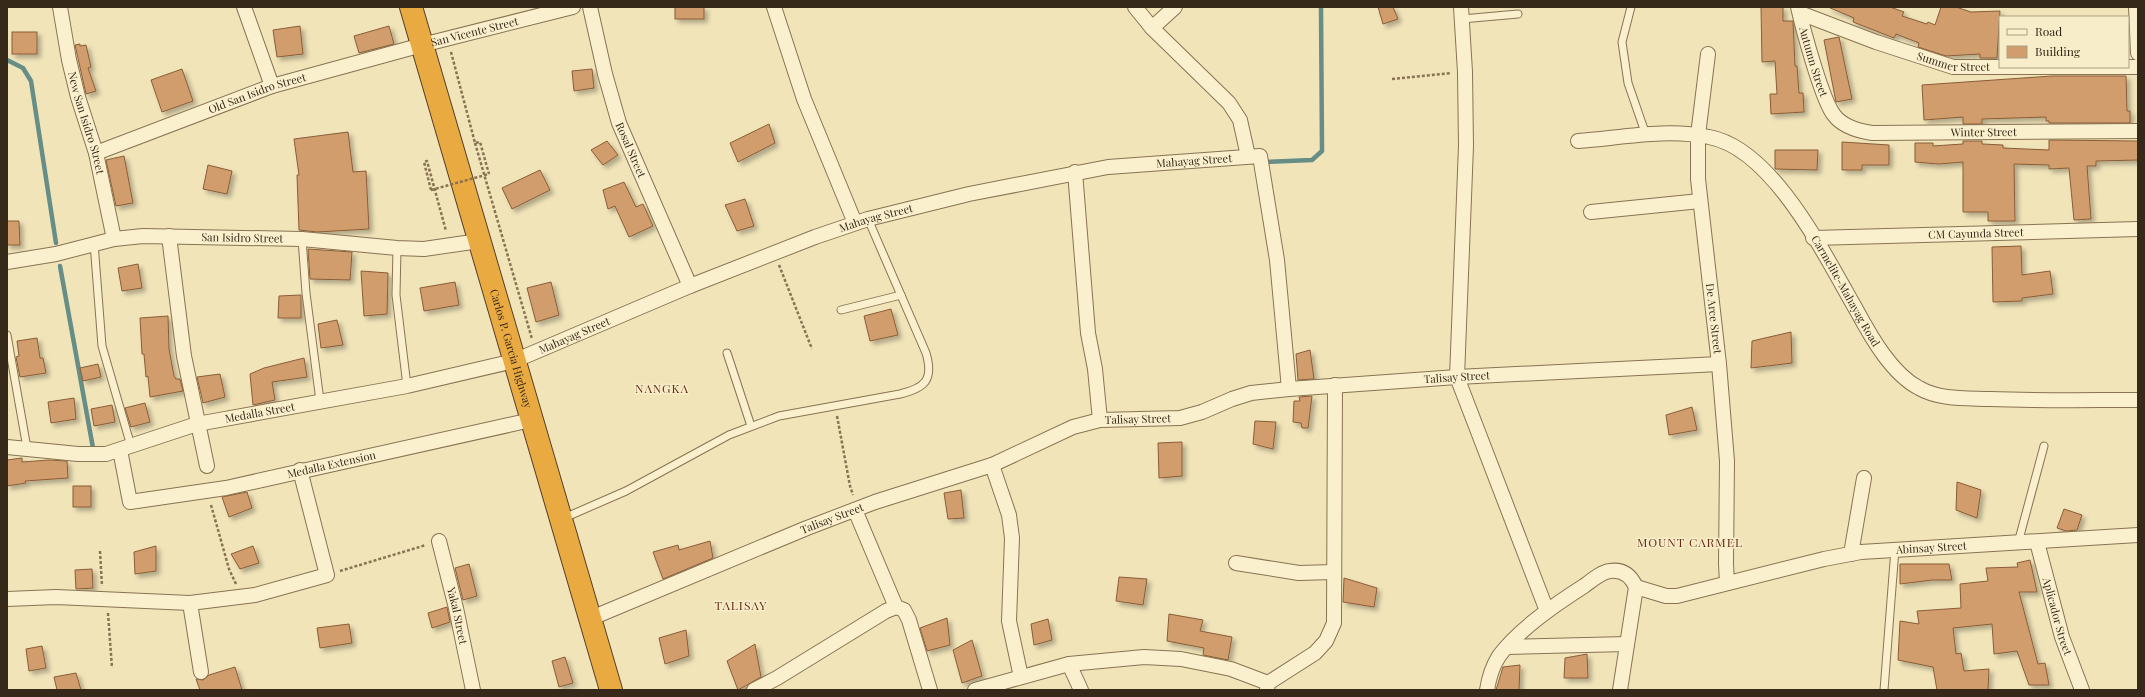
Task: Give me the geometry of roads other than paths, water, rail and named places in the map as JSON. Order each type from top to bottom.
[{"type":"highway","name":"Carlos P. Garcia Highway","points":[[411,7],[589,620],[611,690]]},
{"type":"street","name":"New San Isidro Street","points":[[60,7],[69,60],[78,97],[96,152],[114,239]]},
{"type":"street","points":[[244,7],[272,86]]},
{"type":"street","name":"San Vicente Street","points":[[422,45],[573,7]]},
{"type":"street","name":"Rosal Street","points":[[590,7],[605,74],[619,123],[690,286]]},
{"type":"street","points":[[774,7],[804,99],[855,223]]},
{"type":"street","points":[[1135,7],[1152,28],[1229,103],[1240,120],[1254,156],[1277,260],[1289,390]]},
{"type":"street","points":[[1152,28],[1175,7]]},
{"type":"street","points":[[2136,7],[2138,53]]},
{"type":"street","name":"Summer Street","points":[[1799,10],[1903,52],[1953,67],[1999,67]]},
{"type":"street","name":"Autumn Street","points":[[1799,10],[1825,98],[1834,116]]},
{"type":"street","points":[[1461,13],[1465,72],[1466,146],[1457,377],[1547,611]]},
{"type":"street","name":"Old San Isidro Street","points":[[96,152],[272,86],[422,45]]},
{"type":"street","name":"De Arce Street","points":[[1708,54],[1698,135],[1697,160],[1700,201],[1719,364],[1727,461],[1727,583]]},
{"type":"street","name":"Winter Street","points":[[1834,116],[1860,131],[1872,133],[2138,131]]},
{"type":"street","name":"Carmelite-Mahayag Road","points":[[1578,141],[1646,136],[1698,135],[1711,137],[1734,146],[1757,164],[1789,198],[1801,215],[1871,337],[1888,359],[1917,388],[1930,394],[1947,397],[2029,400],[2138,400]]},
{"type":"street","name":"Mahayag Street","points":[[514,361],[774,252],[868,219],[969,194],[1075,172],[1160,162],[1254,156]]},
{"type":"street","points":[[1075,172],[1088,334],[1095,369],[1100,420]]},
{"type":"street","points":[[1592,212],[1700,201]]},
{"type":"street","name":"CM Cayunda Street","points":[[1813,238],[2138,229]]},
{"type":"street","points":[[170,236],[184,356],[207,466]]},
{"type":"street","name":"San Isidro Street","points":[[7,262],[56,254],[114,239],[170,236],[302,239],[397,248],[424,249],[479,241]]},
{"type":"street","name":"Medalla Street","points":[[7,447],[93,455],[125,448],[197,424],[407,386],[514,361]]},
{"type":"street","name":"Talisay Street","points":[[589,620],[807,528],[857,509],[992,465],[1073,427],[1100,420],[1180,418],[1202,412],[1232,399],[1251,393],[1335,385],[1457,377],[1719,364]]},
{"type":"street","points":[[975,690],[1070,664],[1144,657],[1181,659],[1230,669],[1268,686],[1315,653],[1326,641],[1334,623],[1333,572],[1335,385]]},
{"type":"street","name":"Medalla Extension","points":[[125,448],[130,502],[206,491],[531,420]]},
{"type":"street","points":[[992,465],[1009,515],[1011,530],[1008,621],[1022,677]]},
{"type":"street","points":[[7,599],[56,597],[105,598],[190,603],[255,595],[327,575],[300,470]]},
{"type":"street","points":[[1851,554],[1864,478]]},
{"type":"street","points":[[857,509],[896,607]]},
{"type":"street","name":"Abinsay Street","points":[[1636,587],[1659,594],[1677,596],[1851,554],[1895,549],[2138,535]]},
{"type":"street","name":"Yakal Street","points":[[439,541],[456,608],[473,690]]},
{"type":"street","name":"Aplicador Street","points":[[2037,542],[2062,637],[2082,690]]},
{"type":"street","points":[[1236,563],[1299,573],[1333,572]]},
{"type":"street","points":[[1488,690],[1492,667],[1507,647],[1547,611],[1609,571],[1618,570],[1626,573],[1632,579],[1636,587],[1620,690]]},
{"type":"street","points":[[190,603],[201,672]]},
{"type":"street","points":[[754,690],[777,678],[886,610],[896,607],[904,610],[909,620],[930,690]]},
{"type":"street","points":[[1507,647],[1627,644]]},
{"type":"street","points":[[1070,664],[1081,690]]},
{"type":"lane","points":[[1631,7],[1622,42],[1628,83],[1646,136]]},
{"type":"lane","points":[[1461,13],[1518,14]]},
{"type":"lane","points":[[560,520],[598,504],[729,435],[751,426],[779,416],[900,394],[915,390],[924,384],[929,376],[929,364],[868,219]]},
{"type":"lane","points":[[302,239],[306,293],[320,401]]},
{"type":"lane","points":[[94,244],[102,346],[125,448]]},
{"type":"lane","points":[[397,248],[396,295],[407,386]]},
{"type":"lane","points":[[841,310],[900,295]]},
{"type":"lane","points":[[7,335],[27,448]]},
{"type":"lane","points":[[727,353],[751,426]]},
{"type":"lane","points":[[2018,543],[2044,446]]},
{"type":"lane","points":[[1884,690],[1895,549]]},
{"type":"waterway","points":[[1264,162],[1312,160],[1322,151],[1321,7]]},
{"type":"waterway","points":[[7,60],[23,68],[31,81],[56,243]]},
{"type":"waterway","points":[[60,266],[93,448]]},
{"type":"district","name":"NANGKA","points":[[662,389]]},
{"type":"district","name":"MOUNT CARMEL","points":[[1690,543]]},
{"type":"district","name":"TALISAY","points":[[741,606]]}]
